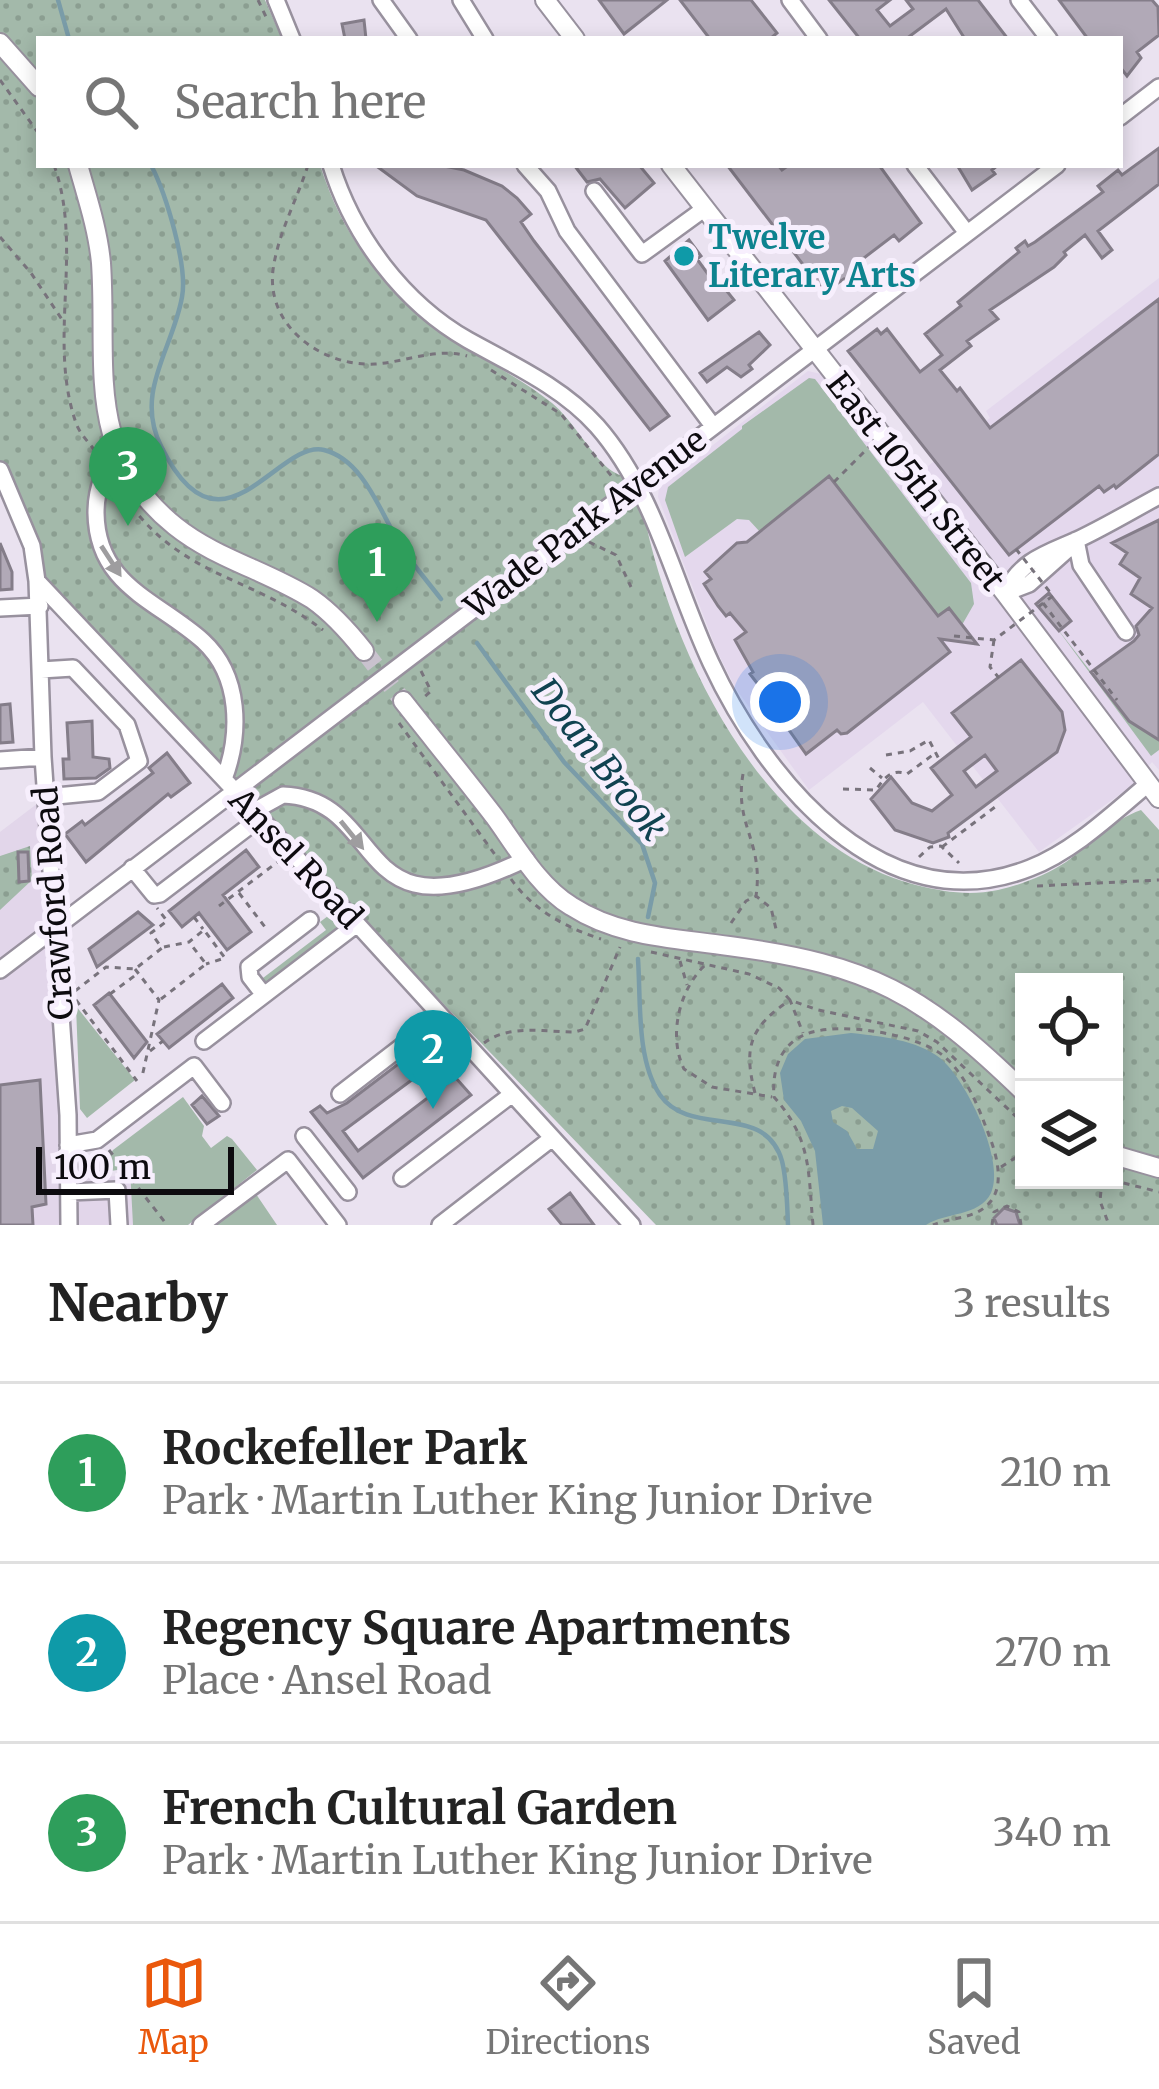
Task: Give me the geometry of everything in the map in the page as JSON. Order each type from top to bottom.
[{"type":"main road","points":[[545,0],[573,36]]},
{"type":"main road","points":[[0,43],[36,84]]},
{"type":"main road","points":[[79,168],[98,240],[102,380],[108,431],[118,454],[147,497],[174,525],[213,551],[312,599],[364,651]]},
{"type":"main road","name":"East 105th Street","points":[[673,168],[1154,791]]},
{"type":"main road","points":[[404,703],[526,859],[562,900],[586,915],[632,932],[820,961],[880,981],[962,1033],[1015,1083]]},
{"type":"main road","points":[[1123,1158],[1159,1168]]},
{"type":"street","points":[[276,0],[291,36]]},
{"type":"street","points":[[381,0],[407,36]]},
{"type":"street","points":[[461,0],[483,36]]},
{"type":"street","points":[[790,0],[817,36]]},
{"type":"street","points":[[1019,0],[1047,36]]},
{"type":"street","points":[[1123,115],[1159,87]]},
{"type":"street","points":[[332,168],[356,225],[401,286],[464,338],[561,394],[596,424],[638,482],[709,659],[738,718],[803,802],[837,834],[865,851],[931,876],[984,880],[1046,862],[1154,791]]},
{"type":"street","points":[[528,168],[548,191],[567,232],[712,426]]},
{"type":"street","points":[[917,168],[967,233]]},
{"type":"street","name":"Wade Park Avenue","points":[[0,970],[132,868],[229,784],[1053,168]]},
{"type":"street","points":[[594,191],[642,254],[704,208]]},
{"type":"street","points":[[118,454],[106,467],[98,494],[100,544],[110,566],[128,585],[218,658],[237,732],[229,784]]},
{"type":"street","name":"Ansel Road","points":[[0,470],[32,546],[37,580],[632,1225]]},
{"type":"street","points":[[1005,593],[1029,584],[1076,540],[1159,496]]},
{"type":"street","points":[[1076,540],[1081,566],[1126,632]]},
{"type":"street","name":"Crawford Road","points":[[37,580],[69,1225]]},
{"type":"street","points":[[0,608],[40,605]]},
{"type":"street","points":[[41,670],[73,668],[127,725],[139,761],[98,792],[46,797]]},
{"type":"street","points":[[0,760],[43,757]]},
{"type":"street","points":[[132,868],[154,895],[160,894],[283,795],[316,803],[339,818],[390,874],[427,887],[463,883],[526,859]]},
{"type":"street","points":[[264,995],[250,977],[249,967],[310,920]]},
{"type":"street","points":[[204,1041],[357,924]]},
{"type":"street","points":[[340,1094],[441,1016]]},
{"type":"street","points":[[68,1145],[99,1138],[194,1066],[222,1102]]},
{"type":"street","points":[[402,1178],[511,1095]]},
{"type":"street","points":[[304,1136],[348,1192]]},
{"type":"street","points":[[440,1225],[551,1139]]},
{"type":"street","points":[[201,1225],[288,1160],[338,1225]]},
{"type":"street","points":[[305,1183],[327,1166]]},
{"type":"street","points":[[69,1192],[117,1190],[119,1225]]},
{"type":"path","points":[[258,0],[268,21]]},
{"type":"path","points":[[0,80],[36,130]]},
{"type":"path","points":[[56,168],[69,239],[64,322],[76,421],[95,449]]},
{"type":"path","points":[[307,168],[293,199],[272,278],[280,311],[296,336],[307,346],[352,362],[372,364],[448,352],[469,357]]},
{"type":"path","points":[[0,237],[64,322]]},
{"type":"path","points":[[485,366],[561,414],[613,478]]},
{"type":"path","points":[[834,482],[870,446]]},
{"type":"path","points":[[589,542],[616,555],[631,587]]},
{"type":"path","points":[[954,636],[994,640],[1053,596],[1016,549]]},
{"type":"path","points":[[1043,603],[1117,700]]},
{"type":"path","points":[[994,640],[990,667],[999,678]]},
{"type":"path","points":[[421,671],[432,688],[404,703],[497,857]]},
{"type":"path","points":[[886,755],[910,751],[926,740],[932,742],[940,761]]},
{"type":"path","points":[[843,789],[876,790],[884,779],[898,772],[907,774],[934,754]]},
{"type":"path","points":[[870,768],[884,779]]},
{"type":"path","points":[[743,774],[738,806],[755,844],[760,870],[756,896]]},
{"type":"path","points":[[919,857],[930,847],[943,847],[999,804]]},
{"type":"path","points":[[943,847],[960,864]]},
{"type":"path","points":[[219,906],[280,860]]},
{"type":"path","points":[[482,1044],[496,1034],[584,1029],[621,944],[579,932],[554,918],[527,899],[511,879]]},
{"type":"path","points":[[1037,886],[1159,880]]},
{"type":"path","points":[[238,892],[265,927]]},
{"type":"path","points":[[731,923],[746,901],[756,896]]},
{"type":"path","points":[[756,896],[771,908],[776,929]]},
{"type":"path","points":[[154,904],[167,921],[149,931],[162,948]]},
{"type":"path","points":[[159,1000],[137,971],[106,967],[74,996],[140,1079],[159,1000],[206,964],[225,958],[194,917]]},
{"type":"path","points":[[110,994],[162,948],[190,942],[204,930]]},
{"type":"path","points":[[190,942],[206,964]]},
{"type":"path","points":[[637,948],[749,974],[779,988],[790,1000],[804,1035]]},
{"type":"path","points":[[680,961],[687,987],[677,1042],[684,1070],[712,1087],[774,1097],[795,1123],[807,1152],[813,1225]]},
{"type":"path","points":[[687,987],[705,964]]},
{"type":"path","points":[[755,1095],[748,1068],[750,1045],[763,1018],[790,1000],[918,1031],[1015,1116]]},
{"type":"path","points":[[87,1015],[97,1009]]},
{"type":"path","points":[[774,1097],[780,1056],[804,1035],[862,1030],[897,1036],[954,1062],[974,1100],[998,1168],[997,1191],[973,1215],[934,1225]]},
{"type":"path","points":[[109,1044],[118,1037]]},
{"type":"path","points":[[141,1052],[163,1041]]},
{"type":"path","points":[[121,1059],[130,1052]]},
{"type":"path","points":[[99,1138],[167,1225]]},
{"type":"path","points":[[998,1168],[1015,1158]]},
{"type":"path","points":[[1123,1183],[1159,1192]]},
{"type":"path","points":[[1101,1189],[1100,1201],[1109,1225]]},
{"type":"path","points":[[989,1203],[998,1209],[1016,1209],[1021,1225]]},
{"type":"path","points":[[992,1225],[998,1209]]},
{"type":"shaded area","points":[[1159,278],[1159,770],[1152,762],[1133,785],[1039,852],[923,702],[809,790],[736,689],[717,651],[658,497],[659,487],[808,371],[821,374],[906,483],[990,418],[986,411]]},
{"type":"shaded area","points":[[46,797],[70,1179],[164,1173],[169,1225],[0,1225],[0,832]]},
{"type":"green space","points":[[0,0],[265,0],[281,36],[36,36],[36,168],[321,168],[363,253],[403,298],[453,338],[552,403],[605,466],[638,482],[668,603],[694,665],[725,725],[763,779],[808,826],[859,862],[916,885],[967,893],[1033,879],[1141,810],[1159,830],[1159,1225],[656,1225],[37,581],[0,470]]},
{"type":"green space","points":[[809,378],[815,379],[971,583],[974,604],[962,625],[949,608],[938,616],[830,476],[760,532],[749,520],[737,519],[685,557],[665,500],[668,487]]},
{"type":"green space","points":[[1053,623],[1129,721],[1159,740],[1159,750],[1151,756]]},
{"type":"green space","points":[[30,846],[32,880],[0,910],[0,856]]},
{"type":"green space","points":[[328,916],[340,929],[268,984],[259,981],[326,930],[320,922]]},
{"type":"green space","points":[[76,1006],[135,1080],[87,1118],[80,1109]]},
{"type":"green space","points":[[183,1097],[204,1126],[202,1136],[211,1148],[227,1136],[257,1170],[188,1225],[133,1225],[130,1168],[98,1173],[113,1150]]},
{"type":"green space","points":[[256,1194],[277,1225],[215,1225]]},
{"type":"water","points":[[851,1033],[874,1036],[909,1043],[940,1058],[972,1102],[988,1142],[994,1179],[986,1201],[926,1225],[823,1225],[815,1151],[801,1121],[784,1100],[780,1073],[788,1054],[805,1039]],"holes":[[[852,1108],[878,1131],[873,1149],[857,1149],[847,1131],[833,1122],[831,1111]]]},
{"type":"building","points":[[599,0],[667,0],[624,34]]},
{"type":"building","points":[[680,0],[751,0],[777,33],[774,36],[708,36]]},
{"type":"building","points":[[829,0],[890,0],[877,10],[890,26],[913,9],[906,0],[978,0],[1006,36],[963,36],[946,9],[910,36],[858,36]]},
{"type":"building","points":[[1059,0],[1152,0],[1158,7],[1159,35],[1137,52],[1141,58],[1127,76],[1123,36],[1086,36]]},
{"type":"building","points":[[364,20],[366,36],[344,36],[342,24]]},
{"type":"building","points":[[1159,148],[1159,184],[1098,231],[1112,250],[1102,258],[1085,235],[1054,267],[990,310],[998,319],[967,341],[971,346],[940,370],[990,428],[1159,299],[1159,454],[1116,488],[1104,492],[1099,486],[1009,555],[848,351],[877,329],[881,334],[887,329],[920,372],[942,355],[925,334],[961,306],[958,302],[1019,252],[1016,248],[1025,241],[1028,246],[1035,242],[1103,192],[1098,186],[1118,170],[1122,175]]},
{"type":"building","points":[[379,168],[464,170],[502,186],[517,198],[531,214],[521,222],[534,241],[669,416],[650,430],[486,220],[417,196]]},
{"type":"building","points":[[576,168],[642,168],[654,183],[625,208],[600,179],[587,182]]},
{"type":"building","points":[[729,168],[881,168],[921,223],[899,241],[894,235],[856,264],[863,275],[850,285],[844,279],[824,292]]},
{"type":"building","points":[[959,168],[994,168],[995,174],[972,190]]},
{"type":"building","points":[[689,240],[718,288],[722,285],[734,300],[708,320],[665,261]]},
{"type":"building","points":[[759,332],[770,345],[749,365],[752,369],[741,377],[727,367],[707,382],[700,373]]},
{"type":"building","points":[[829,476],[938,616],[949,608],[977,644],[940,639],[950,652],[847,733],[837,730],[806,754],[782,720],[793,697],[780,680],[760,687],[735,640],[746,632],[730,613],[726,616],[704,584],[711,579],[705,572],[737,543],[747,542]]},
{"type":"building","points":[[1159,520],[1159,740],[1129,721],[1091,672],[1134,641],[1139,635],[1136,626],[1152,608],[1131,594],[1140,578],[1120,564],[1127,553],[1112,543]]},
{"type":"building","points":[[0,543],[12,572],[12,589],[0,590]]},
{"type":"building","points":[[1049,593],[1071,621],[1059,631],[1036,604]]},
{"type":"building","points":[[1021,660],[1062,712],[1065,730],[1057,752],[948,833],[949,837],[933,843],[895,830],[871,799],[891,777],[912,803],[932,811],[952,795],[931,768],[971,737],[952,713]],"holes":[[[985,755],[997,771],[976,787],[964,771]]]},
{"type":"building","points":[[10,704],[13,742],[0,743],[0,705]]},
{"type":"building","points":[[92,721],[93,757],[109,759],[110,768],[96,778],[64,779],[63,759],[69,759],[67,723]]},
{"type":"building","points":[[167,753],[190,783],[171,797],[168,794],[86,862],[65,834],[82,821],[85,825],[153,773],[149,768]]},
{"type":"building","points":[[246,850],[259,867],[223,895],[251,932],[227,950],[199,913],[182,927],[169,911]]},
{"type":"building","points":[[18,852],[28,852],[29,881],[19,882]]},
{"type":"building","points":[[138,912],[153,925],[97,967],[89,949]]},
{"type":"building","points":[[222,984],[233,998],[169,1048],[157,1034]]},
{"type":"building","points":[[109,993],[147,1042],[134,1058],[94,1005]]},
{"type":"building","points":[[426,1043],[440,1059],[343,1131],[358,1151],[455,1077],[471,1095],[363,1178],[311,1112],[320,1106],[327,1113],[347,1103]]},
{"type":"building","points":[[40,1080],[46,1204],[32,1207],[33,1225],[0,1225],[0,1085]]},
{"type":"building","points":[[202,1096],[219,1116],[207,1124],[192,1105]]},
{"type":"building","points":[[570,1193],[594,1225],[562,1225],[549,1209]]},
{"type":"building","points":[[1004,1208],[1016,1212],[1020,1225],[997,1225],[994,1218]]},
{"type":"waterway","name":"Doan Brook","points":[[58,0],[68,36]]},
{"type":"waterway","name":"Doan Brook","points":[[152,168],[174,230],[183,284],[152,407],[161,446],[183,481],[205,497],[227,498],[306,452],[324,450],[338,456],[361,477],[402,548],[441,599]]},
{"type":"waterway","name":"Doan Brook","points":[[477,643],[564,762],[642,844],[655,883],[648,917]]},
{"type":"waterway","name":"Doan Brook","points":[[638,959],[643,1047],[652,1081],[673,1108],[744,1125],[773,1143],[784,1169],[788,1225]]},
{"type":"tunnel","points":[[364,651],[403,701]]},
{"type":"place","name":"Twelve Literary Arts","points":[[684,256]]},
{"type":"place","name":"French Cultural Garden","points":[[128,526]]},
{"type":"place","name":"Rockefeller Park","points":[[377,622]]},
{"type":"place","name":"Regency Square Apartments","points":[[433,1109]]}]
